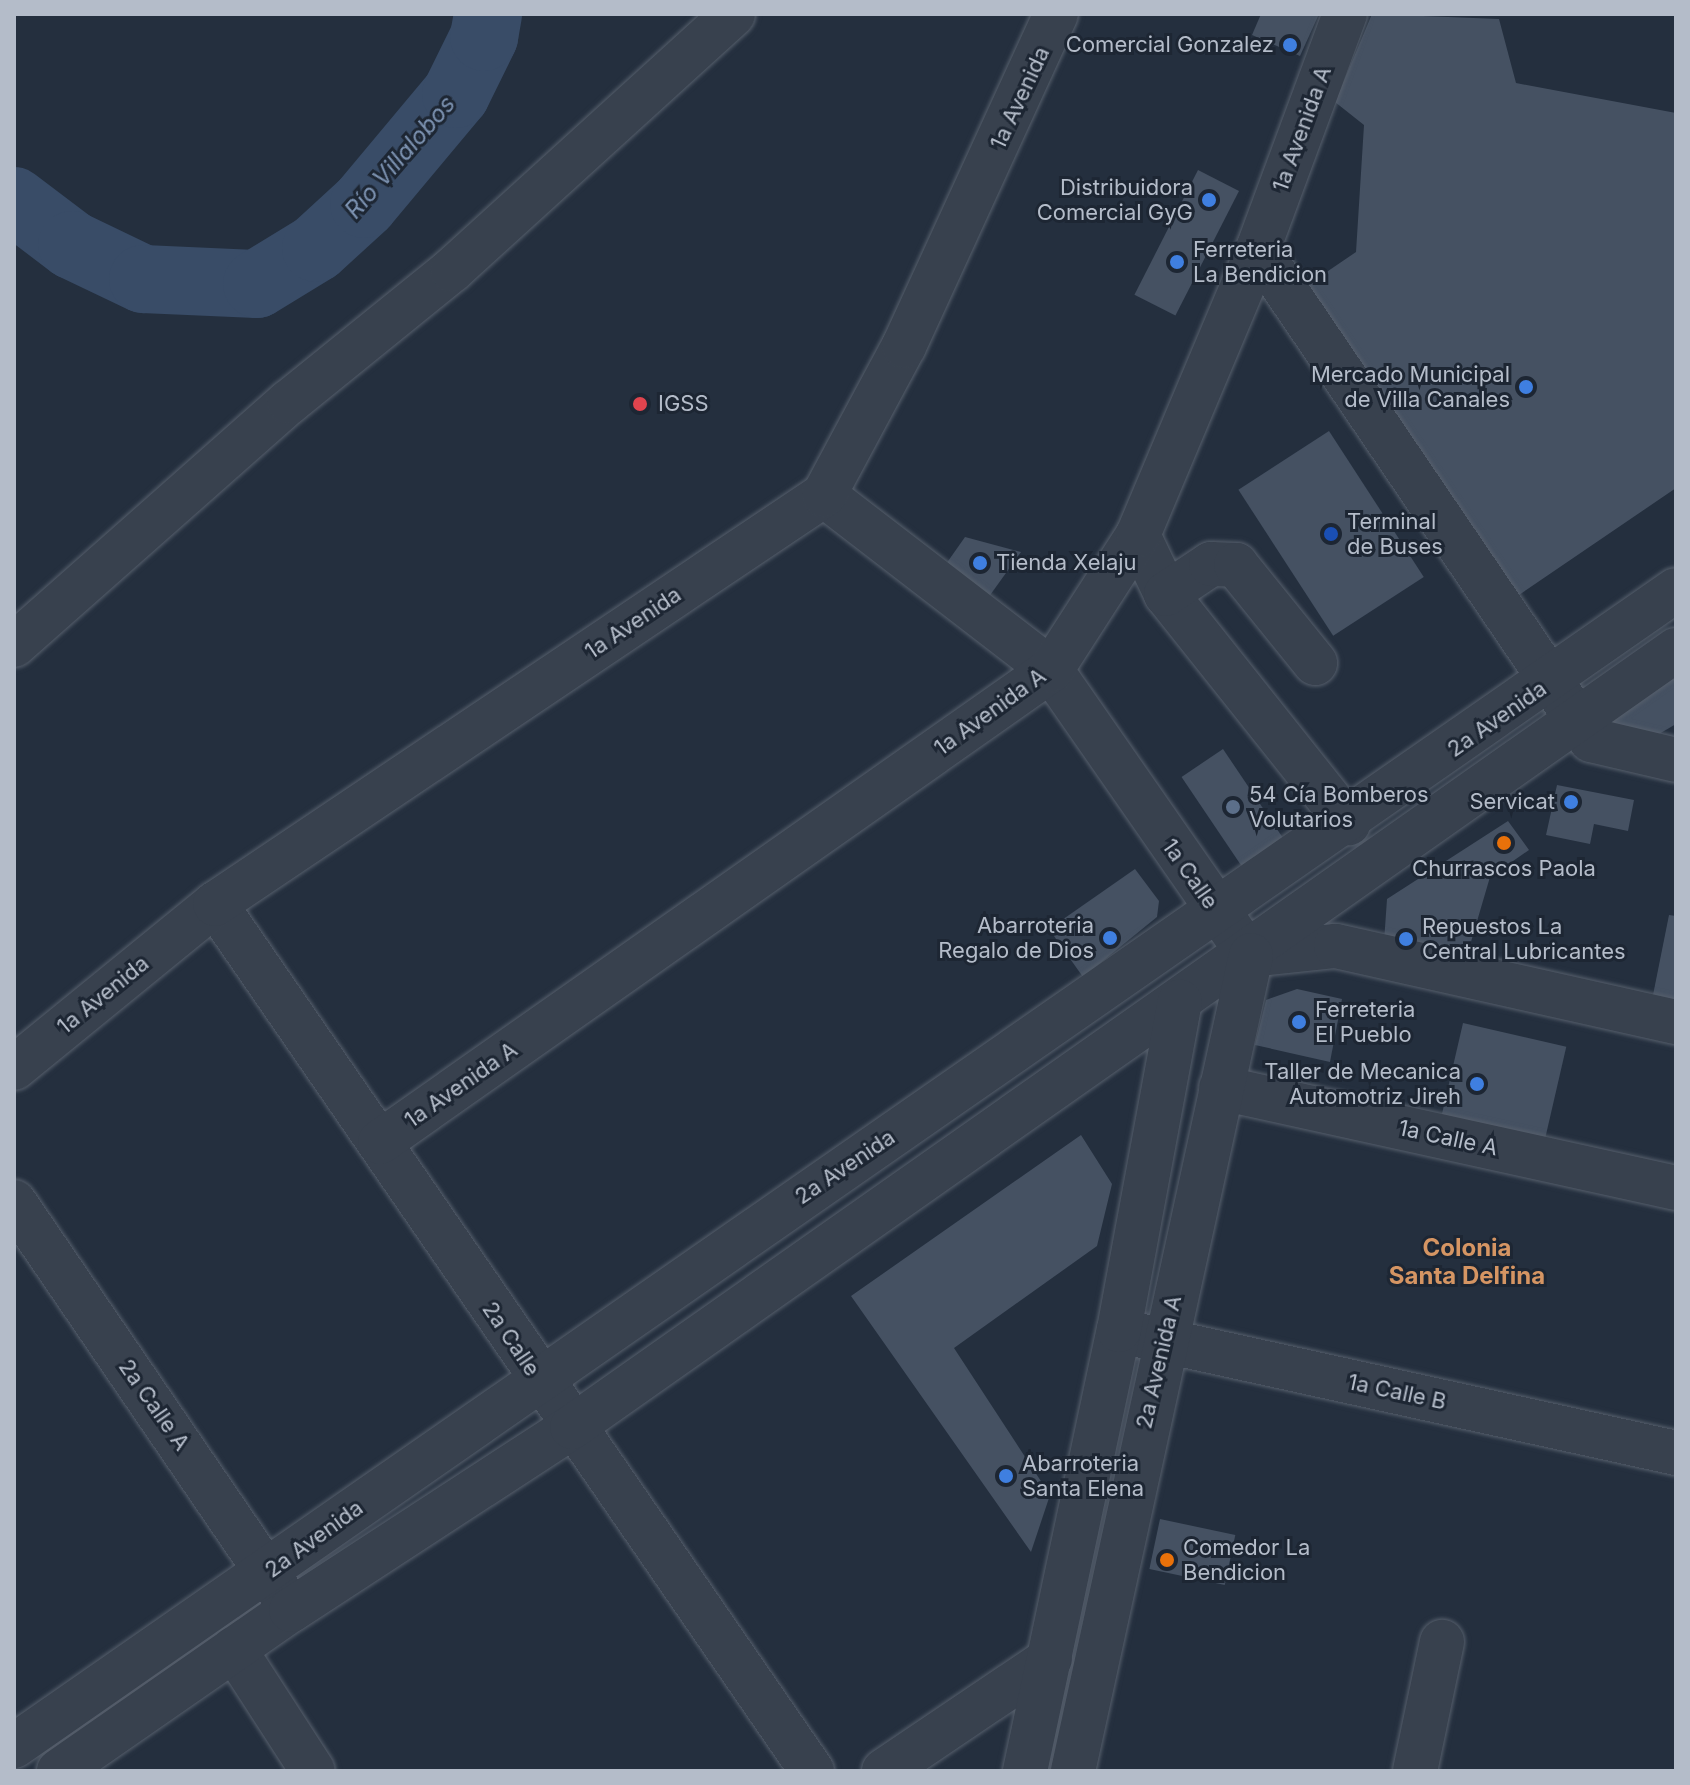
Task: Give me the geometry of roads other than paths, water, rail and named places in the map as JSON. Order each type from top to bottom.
[{"type":"street","points":[[14,645],[289,402],[452,270],[733,14]]},
{"type":"street","name":"1a Avenida","points":[[14,1068],[215,904],[824,495],[904,346],[1056,14]]},
{"type":"street","name":"1a Avenida A","points":[[380,1142],[1051,670],[1138,535],[1258,249],[1345,14]]},
{"type":"street","points":[[1258,249],[1549,683],[1591,740],[1676,760]]},
{"type":"street","name":"1a Calle","points":[[824,495],[1051,670],[1217,914],[1251,955]]},
{"type":"street","points":[[1138,535],[1166,594],[1348,823]]},
{"type":"street","points":[[1166,594],[1211,564],[1236,565],[1315,663]]},
{"type":"street","name":"2a Avenida","points":[[14,1746],[270,1572],[536,1377],[1217,914],[1549,683],[1676,590]]},
{"type":"street","name":"2a Avenida","points":[[59,1771],[291,1610],[572,1427],[1251,955],[1676,650]]},
{"type":"street","name":"2a Calle","points":[[215,904],[380,1142],[536,1377],[812,1771]]},
{"type":"street","points":[[1251,955],[1336,946],[1676,1022]]},
{"type":"street","name":"2a Avenida A","points":[[1078,1770],[1163,1341],[1251,955]]},
{"type":"street","name":"2a Avenida A","points":[[1025,1771],[1119,1330],[1180,1002]]},
{"type":"street","name":"1a Calle A","points":[[1221,1088],[1676,1188]]},
{"type":"street","name":"2a Calle A","points":[[14,1202],[270,1572],[291,1610]]},
{"type":"street","name":"1a Calle B","points":[[1119,1330],[1676,1453]]},
{"type":"street","points":[[1415,1771],[1442,1642]]},
{"type":"street","points":[[234,1649],[313,1771]]},
{"type":"street","points":[[884,1771],[1050,1659]]},
{"type":"waterway","name":"Río Villalobos","points":[[14,201],[72,245],[143,279],[257,284],[316,248],[364,204],[456,94],[484,37],[488,14]]},
{"type":"place","name":"Comercial Gonzalez","points":[[1290,45]]},
{"type":"place","name":"Distribuidora Comercial GyG","points":[[1209,200]]},
{"type":"place","name":"Ferreteria La Bendicion","points":[[1177,262]]},
{"type":"place","name":"Mercado Municipal de Villa Canales","points":[[1526,387]]},
{"type":"place","name":"IGSS","points":[[640,404]]},
{"type":"place","name":"Terminal de Buses","points":[[1331,534]]},
{"type":"place","name":"Tienda Xelaju","points":[[980,563]]},
{"type":"place","name":"Servicat","points":[[1571,802]]},
{"type":"place","name":"54 Cía Bomberos Volutarios","points":[[1233,807]]},
{"type":"place","name":"Churrascos Paola","points":[[1504,843]]},
{"type":"place","name":"Abarroteria Regalo de Dios","points":[[1110,938]]},
{"type":"place","name":"Repuestos La Central Lubricantes","points":[[1406,939]]},
{"type":"place","name":"Ferreteria El Pueblo","points":[[1299,1022]]},
{"type":"place","name":"Taller de Mecanica Automotriz Jireh","points":[[1477,1084]]},
{"type":"place","name":"Abarroteria Santa Elena","points":[[1006,1476]]},
{"type":"place","name":"Comedor La Bendicion","points":[[1167,1560]]},
{"type":"district","name":"Colonia Santa Delfina","points":[[1467,1262]]}]
